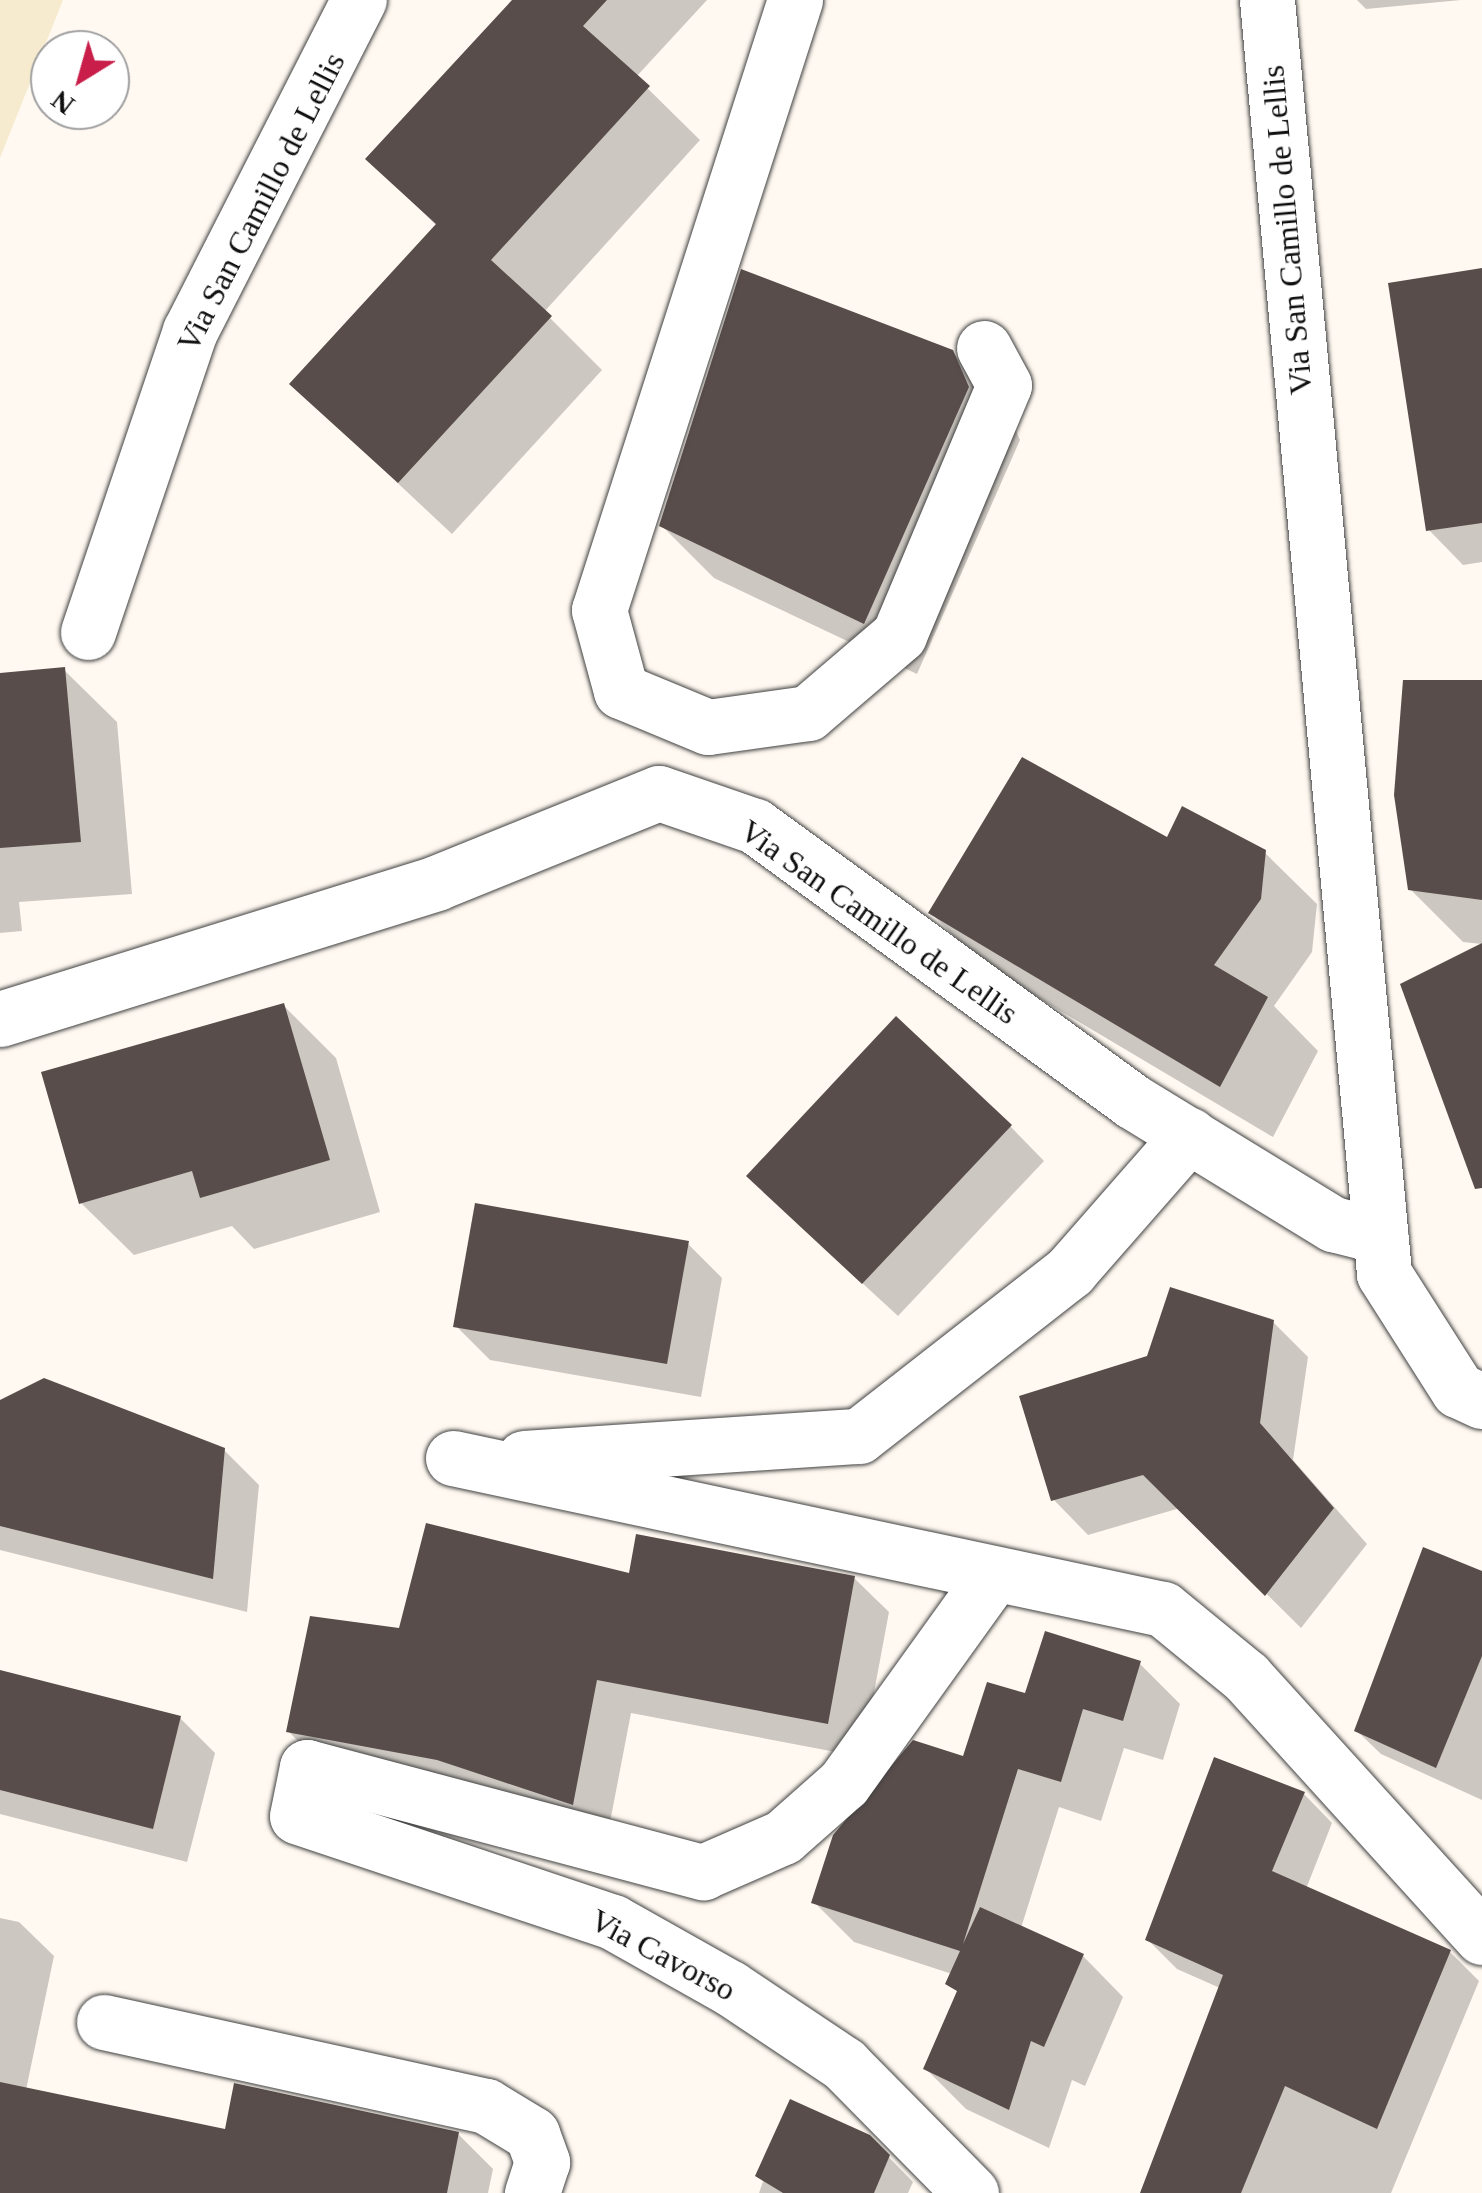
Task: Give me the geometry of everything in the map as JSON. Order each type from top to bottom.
[{"type":"street","name":"Via San Camillo de Lellis","points":[[88,632],[190,331],[359,0]]},
{"type":"street","points":[[795,0],[599,610],[622,690],[708,727],[808,713],[899,635],[1004,385],[984,348]]},
{"type":"street","name":"Via San Camillo de Lellis","points":[[1267,0],[1384,1274],[1458,1390],[1482,1400]]},
{"type":"street","name":"Via San Camillo de Lellis","points":[[0,1019],[436,883],[659,793],[755,826],[1189,1136],[1332,1224],[1380,1236]]},
{"type":"street","points":[[1189,1136],[1070,1271],[858,1436],[540,1452],[475,1464],[1163,1609],[1246,1677],[1482,1936]]},
{"type":"street","name":"Via Cavorso","points":[[970,2193],[844,2064],[730,1988],[613,1922],[298,1816],[307,1767],[703,1872],[784,1837],[844,1783],[994,1574]]},
{"type":"street","points":[[104,2022],[486,2106],[532,2134],[542,2162],[532,2193]]},
{"type":"shaded area","points":[[0,0],[63,0],[51,30],[30,30],[30,83],[0,158]]},
{"type":"building","points":[[512,0],[607,0],[583,26],[650,86],[491,260],[552,316],[398,483],[289,384],[436,224],[365,159]]},
{"type":"building","points":[[1482,268],[1482,523],[1426,531],[1388,283]]},
{"type":"building","points":[[741,269],[953,350],[969,387],[864,624],[659,526]]},
{"type":"building","points":[[65,667],[81,842],[0,848],[0,673]]},
{"type":"building","points":[[1403,680],[1482,680],[1482,900],[1408,890],[1394,795]]},
{"type":"building","points":[[1022,757],[1167,837],[1182,806],[1266,850],[1261,899],[1214,965],[1268,997],[1220,1087],[928,913]]},
{"type":"building","points":[[1482,943],[1482,1188],[1475,1189],[1400,984]]},
{"type":"building","points":[[284,1003],[330,1160],[200,1198],[192,1171],[79,1204],[41,1072]]},
{"type":"building","points":[[896,1016],[1012,1125],[862,1284],[746,1176]]},
{"type":"building","points":[[475,1203],[689,1241],[667,1364],[453,1327]]},
{"type":"building","points":[[1170,1287],[1274,1320],[1260,1423],[1334,1508],[1265,1596],[1143,1475],[1051,1501],[1019,1396],[1147,1356]]},
{"type":"building","points":[[44,1378],[225,1448],[213,1579],[0,1526],[0,1400]]},
{"type":"building","points":[[426,1523],[629,1573],[636,1534],[855,1576],[828,1724],[597,1680],[573,1805],[437,1760],[286,1732],[310,1616],[399,1628]]},
{"type":"building","points":[[1423,1547],[1482,1571],[1482,1656],[1436,1768],[1354,1731]]},
{"type":"building","points":[[1045,1631],[1141,1661],[1123,1721],[1083,1709],[1061,1782],[1018,1769],[963,1944],[980,1907],[1084,1954],[1044,2047],[1031,2041],[1009,2110],[923,2069],[957,1991],[945,1984],[960,1951],[811,1903],[833,1835],[913,1740],[963,1756],[987,1682],[1025,1693]]},
{"type":"building","points":[[0,1670],[181,1716],[153,1829],[0,1790]]},
{"type":"building","points":[[1214,1757],[1305,1792],[1272,1871],[1451,1950],[1377,2129],[1285,2086],[1241,2193],[1140,2193],[1223,1975],[1145,1940]]},
{"type":"building","points":[[0,2082],[225,2129],[234,2083],[459,2132],[447,2193],[0,2193]]},
{"type":"building","points":[[790,2099],[870,2135],[890,2155],[874,2193],[783,2193],[755,2176]]}]
